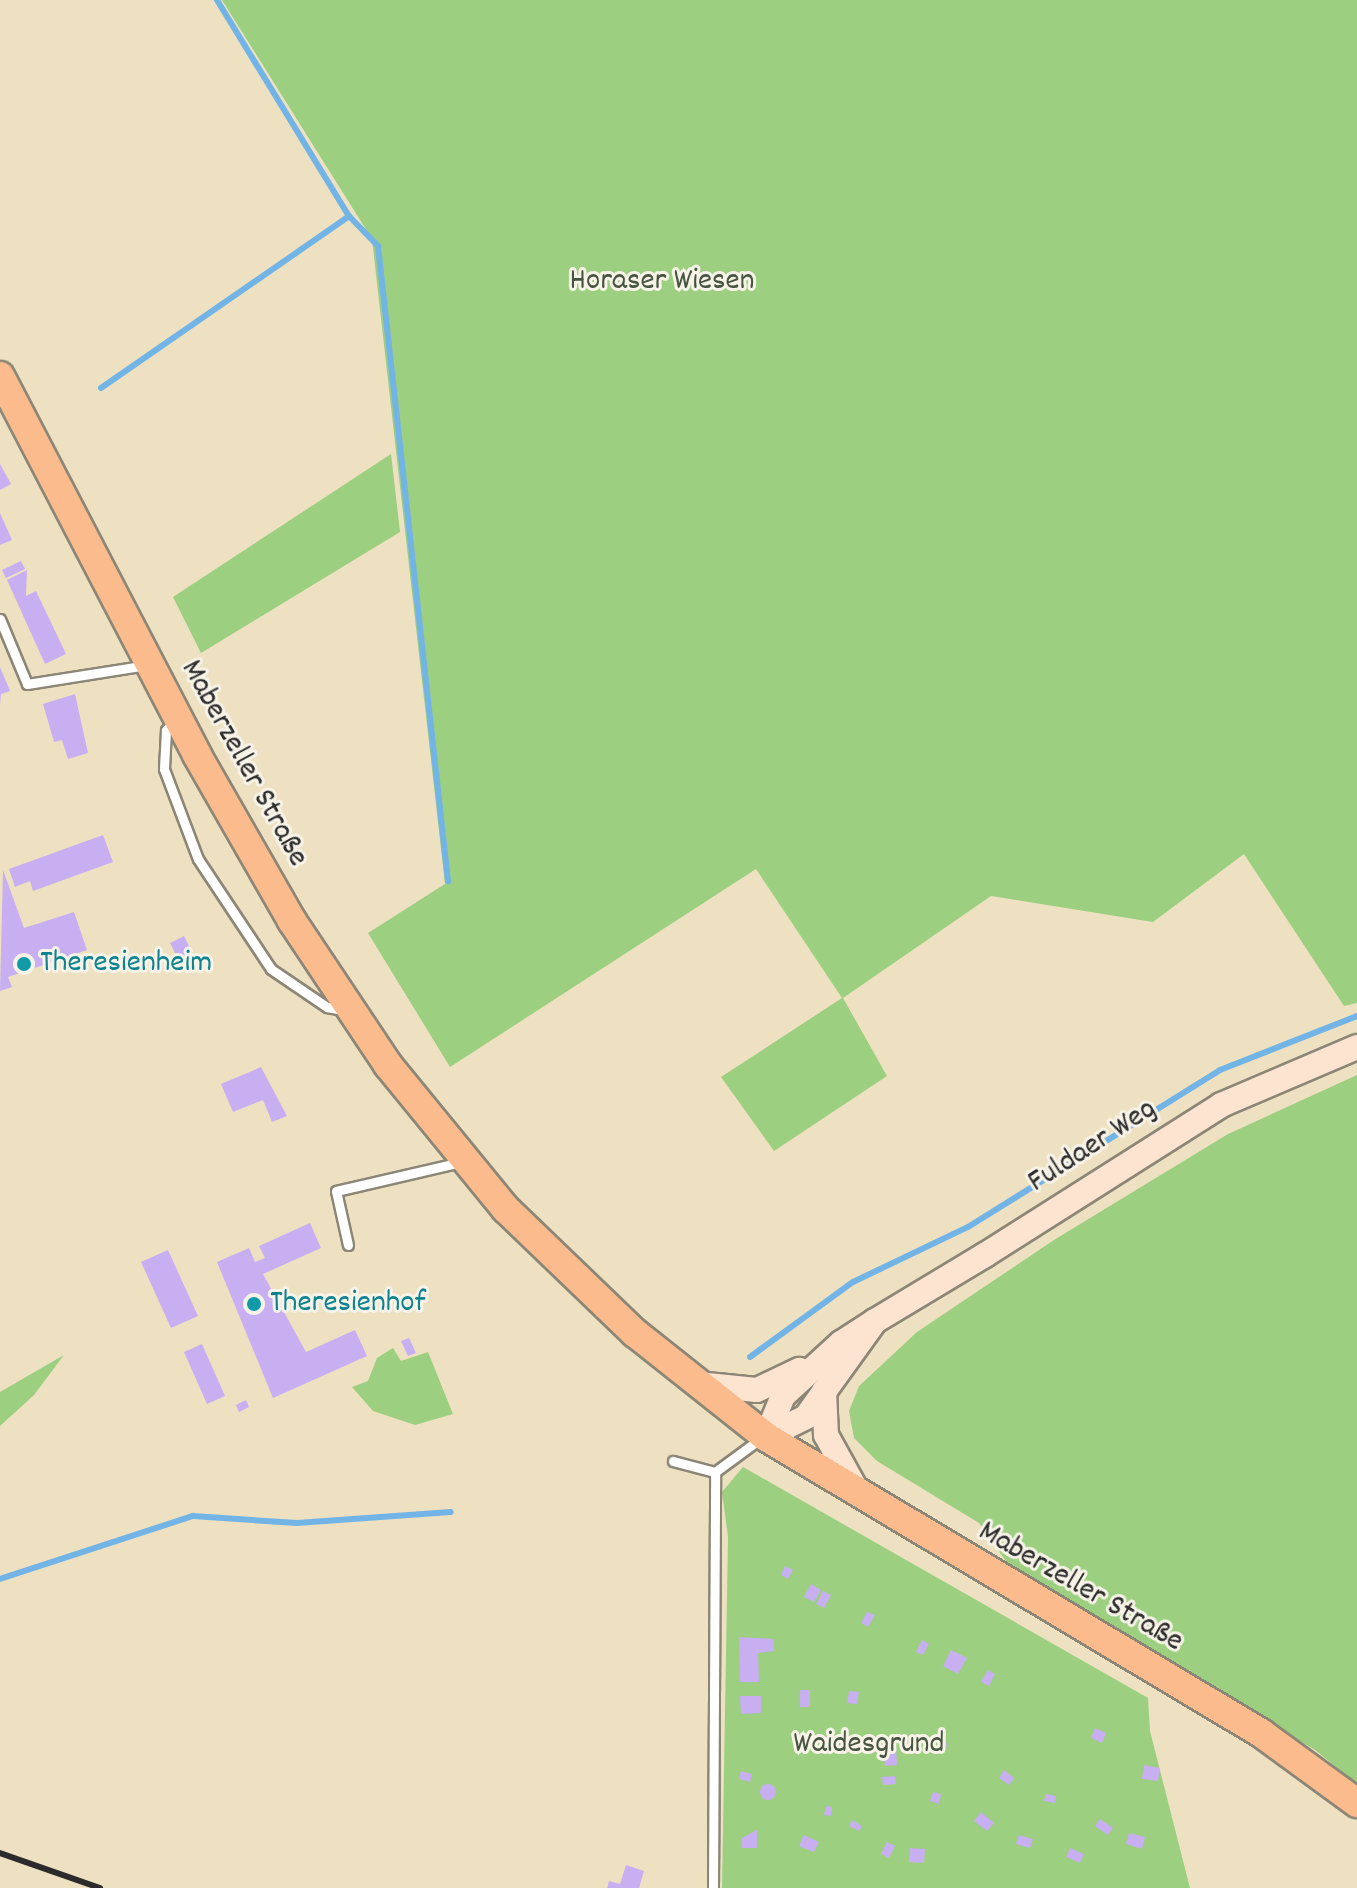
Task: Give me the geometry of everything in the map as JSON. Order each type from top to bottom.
[{"type":"main road","name":"Maberzeller Straße","points":[[0,376],[178,719],[351,1011],[465,1161],[564,1268],[696,1384],[766,1437],[1261,1733],[1357,1803]]},
{"type":"main road","name":"Fuldaer Weg","points":[[875,1321],[794,1428],[766,1437],[771,1411],[812,1364],[875,1321],[1221,1105],[1357,1047]]},
{"type":"main road","points":[[696,1384],[757,1390],[812,1364]]},
{"type":"main road","points":[[824,1391],[826,1435],[859,1495]]},
{"type":"lane","points":[[0,619],[27,684],[150,665]]},
{"type":"lane","points":[[178,719],[166,730],[164,769],[198,859],[271,969],[327,1007],[351,1011]]},
{"type":"lane","points":[[348,1245],[336,1191],[465,1161]]},
{"type":"lane","points":[[713,1888],[715,1472],[744,1444],[766,1437]]},
{"type":"lane","points":[[673,1461],[715,1472]]},
{"type":"green space","name":"Horaser Wiesen","points":[[222,0],[1357,0],[1357,1003],[1344,1006],[1244,854],[1153,922],[991,896],[843,998],[887,1076],[774,1151],[721,1077],[842,998],[756,869],[450,1067],[368,933],[445,884],[372,239]]},
{"type":"green space","points":[[391,454],[400,532],[201,653],[173,597]]},
{"type":"green space","points":[[1357,1075],[1357,1784],[1315,1750],[1008,1564],[979,1523],[877,1461],[854,1438],[849,1411],[859,1386],[917,1332],[1054,1240],[1228,1134]]},
{"type":"green space","points":[[393,1348],[401,1361],[428,1352],[453,1414],[415,1425],[373,1411],[352,1387],[368,1381],[377,1358]]},
{"type":"green space","points":[[64,1355],[34,1395],[0,1426],[0,1392]]},
{"type":"green space","name":"Waidesgrund","points":[[743,1467],[1148,1698],[1150,1731],[1190,1888],[722,1888],[728,1537],[722,1492]]},
{"type":"building","points":[[0,464],[11,484],[0,490]]},
{"type":"building","points":[[0,513],[12,540],[0,545]]},
{"type":"building","points":[[21,561],[25,569],[6,578],[2,570]]},
{"type":"building","points":[[27,570],[26,596],[36,591],[66,654],[45,664],[7,580]]},
{"type":"building","points":[[0,667],[10,691],[1,694],[0,706]]},
{"type":"building","points":[[75,694],[88,753],[68,759],[62,740],[54,742],[43,704]]},
{"type":"building","points":[[103,835],[113,862],[33,891],[30,881],[15,887],[9,869]]},
{"type":"building","name":"Theresienheim","points":[[3,870],[24,928],[74,912],[87,950],[8,977],[12,987],[0,991]]},
{"type":"building","points":[[184,936],[192,952],[178,959],[170,943]]},
{"type":"building","points":[[261,1067],[287,1116],[272,1122],[263,1100],[233,1112],[221,1084]]},
{"type":"building","name":"Theresienhof","points":[[310,1223],[321,1248],[263,1274],[306,1352],[355,1330],[367,1356],[273,1398],[217,1262],[249,1248],[255,1262],[265,1258],[259,1246]]},
{"type":"building","points":[[168,1250],[198,1316],[171,1328],[141,1262]]},
{"type":"building","points":[[409,1338],[416,1353],[408,1356],[401,1341]]},
{"type":"building","points":[[202,1344],[225,1396],[207,1404],[184,1352]]},
{"type":"building","points":[[246,1400],[249,1407],[239,1412],[236,1405]]},
{"type":"building","points":[[785,1566],[793,1570],[788,1579],[781,1575]]},
{"type":"building","points":[[811,1584],[821,1590],[814,1602],[804,1597]]},
{"type":"building","points":[[823,1591],[831,1595],[824,1608],[816,1604]]},
{"type":"building","points":[[867,1612],[875,1615],[868,1627],[861,1623]]},
{"type":"building","points":[[739,1637],[774,1639],[774,1651],[758,1653],[759,1682],[740,1682]]},
{"type":"building","points":[[922,1640],[929,1644],[923,1655],[916,1652]]},
{"type":"building","points":[[951,1650],[967,1658],[958,1674],[943,1666]]},
{"type":"building","points":[[988,1670],[995,1674],[989,1686],[981,1682]]},
{"type":"building","points":[[800,1690],[810,1690],[810,1707],[800,1707]]},
{"type":"building","points":[[849,1691],[859,1692],[857,1704],[847,1703]]},
{"type":"building","points":[[740,1696],[761,1696],[761,1713],[741,1714]]},
{"type":"building","points":[[1095,1728],[1106,1733],[1102,1743],[1091,1738]]},
{"type":"building","points":[[838,1736],[839,1748],[823,1749],[822,1737]]},
{"type":"building","points":[[938,1741],[947,1743],[946,1750],[937,1749]]},
{"type":"building","points":[[896,1747],[897,1765],[885,1766],[883,1748]]},
{"type":"building","points":[[1144,1765],[1160,1768],[1158,1781],[1142,1779]]},
{"type":"building","points":[[1004,1770],[1014,1778],[1009,1785],[999,1778]]},
{"type":"building","points":[[741,1771],[752,1774],[750,1782],[739,1779]]},
{"type":"building","points":[[895,1776],[896,1784],[883,1785],[882,1777]]},
{"type":"building","points":[[765,1784],[771,1784],[776,1792],[774,1798],[765,1800],[760,1795],[760,1789]]},
{"type":"building","points":[[933,1792],[941,1794],[939,1804],[930,1801]]},
{"type":"building","points":[[1046,1794],[1056,1796],[1055,1803],[1044,1801]]},
{"type":"building","points":[[826,1806],[832,1807],[831,1816],[824,1815]]},
{"type":"building","points":[[981,1812],[994,1823],[987,1831],[974,1821]]},
{"type":"building","points":[[1100,1819],[1113,1828],[1108,1835],[1095,1826]]},
{"type":"building","points":[[852,1820],[862,1826],[859,1831],[849,1826]]},
{"type":"building","points":[[757,1830],[757,1848],[742,1848],[742,1838]]},
{"type":"building","points":[[1129,1833],[1145,1837],[1142,1849],[1126,1844]]},
{"type":"building","points":[[804,1835],[819,1842],[814,1852],[799,1846]]},
{"type":"building","points":[[1019,1835],[1033,1839],[1030,1848],[1016,1844]]},
{"type":"building","points":[[887,1842],[895,1846],[889,1858],[881,1854]]},
{"type":"building","points":[[910,1848],[925,1849],[924,1863],[909,1862]]},
{"type":"building","points":[[1070,1848],[1084,1854],[1080,1863],[1066,1857]]},
{"type":"building","points":[[626,1865],[644,1871],[639,1888],[607,1888],[609,1881],[620,1884]]},
{"type":"waterway","points":[[217,0],[349,216],[378,246],[448,881]]},
{"type":"waterway","points":[[101,388],[349,216]]},
{"type":"waterway","points":[[750,1357],[853,1282],[968,1227],[1220,1070],[1357,1016]]},
{"type":"waterway","points":[[0,1579],[193,1516],[297,1523],[451,1512]]},
{"type":"railway","points":[[0,1853],[100,1888]]},
{"type":"place","name":"Theresienheim","points":[[24,964]]},
{"type":"place","name":"Theresienhof","points":[[254,1304]]}]
